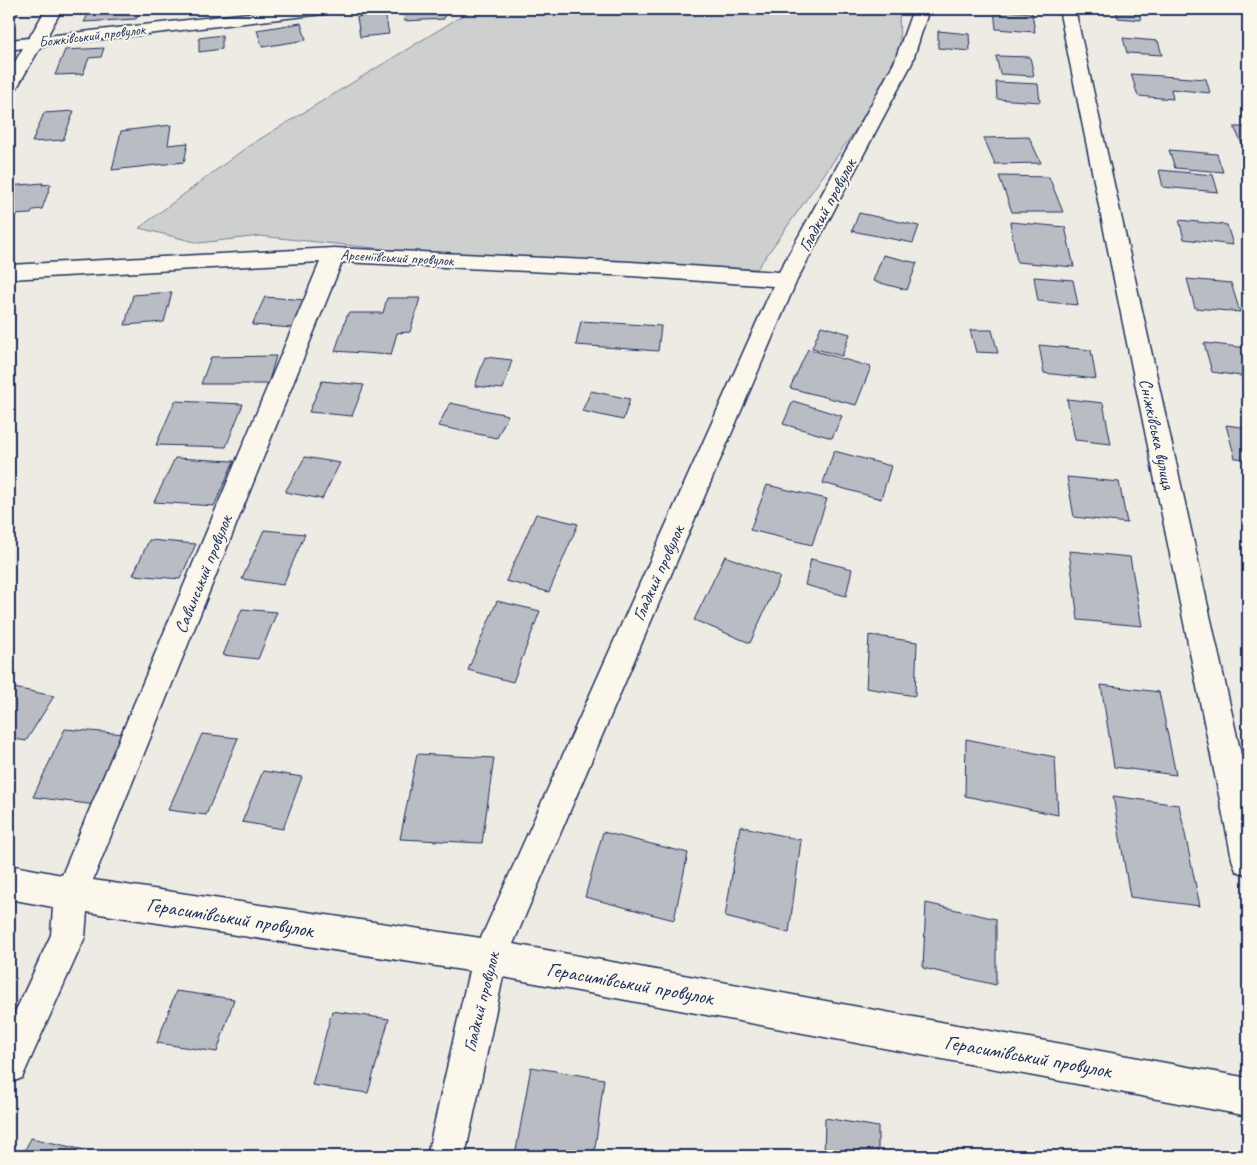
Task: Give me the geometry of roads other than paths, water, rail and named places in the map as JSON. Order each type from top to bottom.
[{"type":"street","points":[[9,87],[54,9]]},
{"type":"street","name":"Божківський провулок","points":[[9,45],[323,9]]},
{"type":"street","name":"Гладкий провулок","points":[[446,1156],[490,957],[786,280],[903,63],[921,9]]},
{"type":"street","name":"Сніжківська вулиця","points":[[1067,9],[1248,859]]},
{"type":"street","name":"Арсеніївський провулок","points":[[9,272],[334,255],[630,269],[786,280]]},
{"type":"street","name":"Савинський провулок","points":[[9,1065],[68,937],[71,893],[334,255]]},
{"type":"street","name":"Герасимівський провулок","points":[[9,882],[490,957],[1248,1097]]}]
